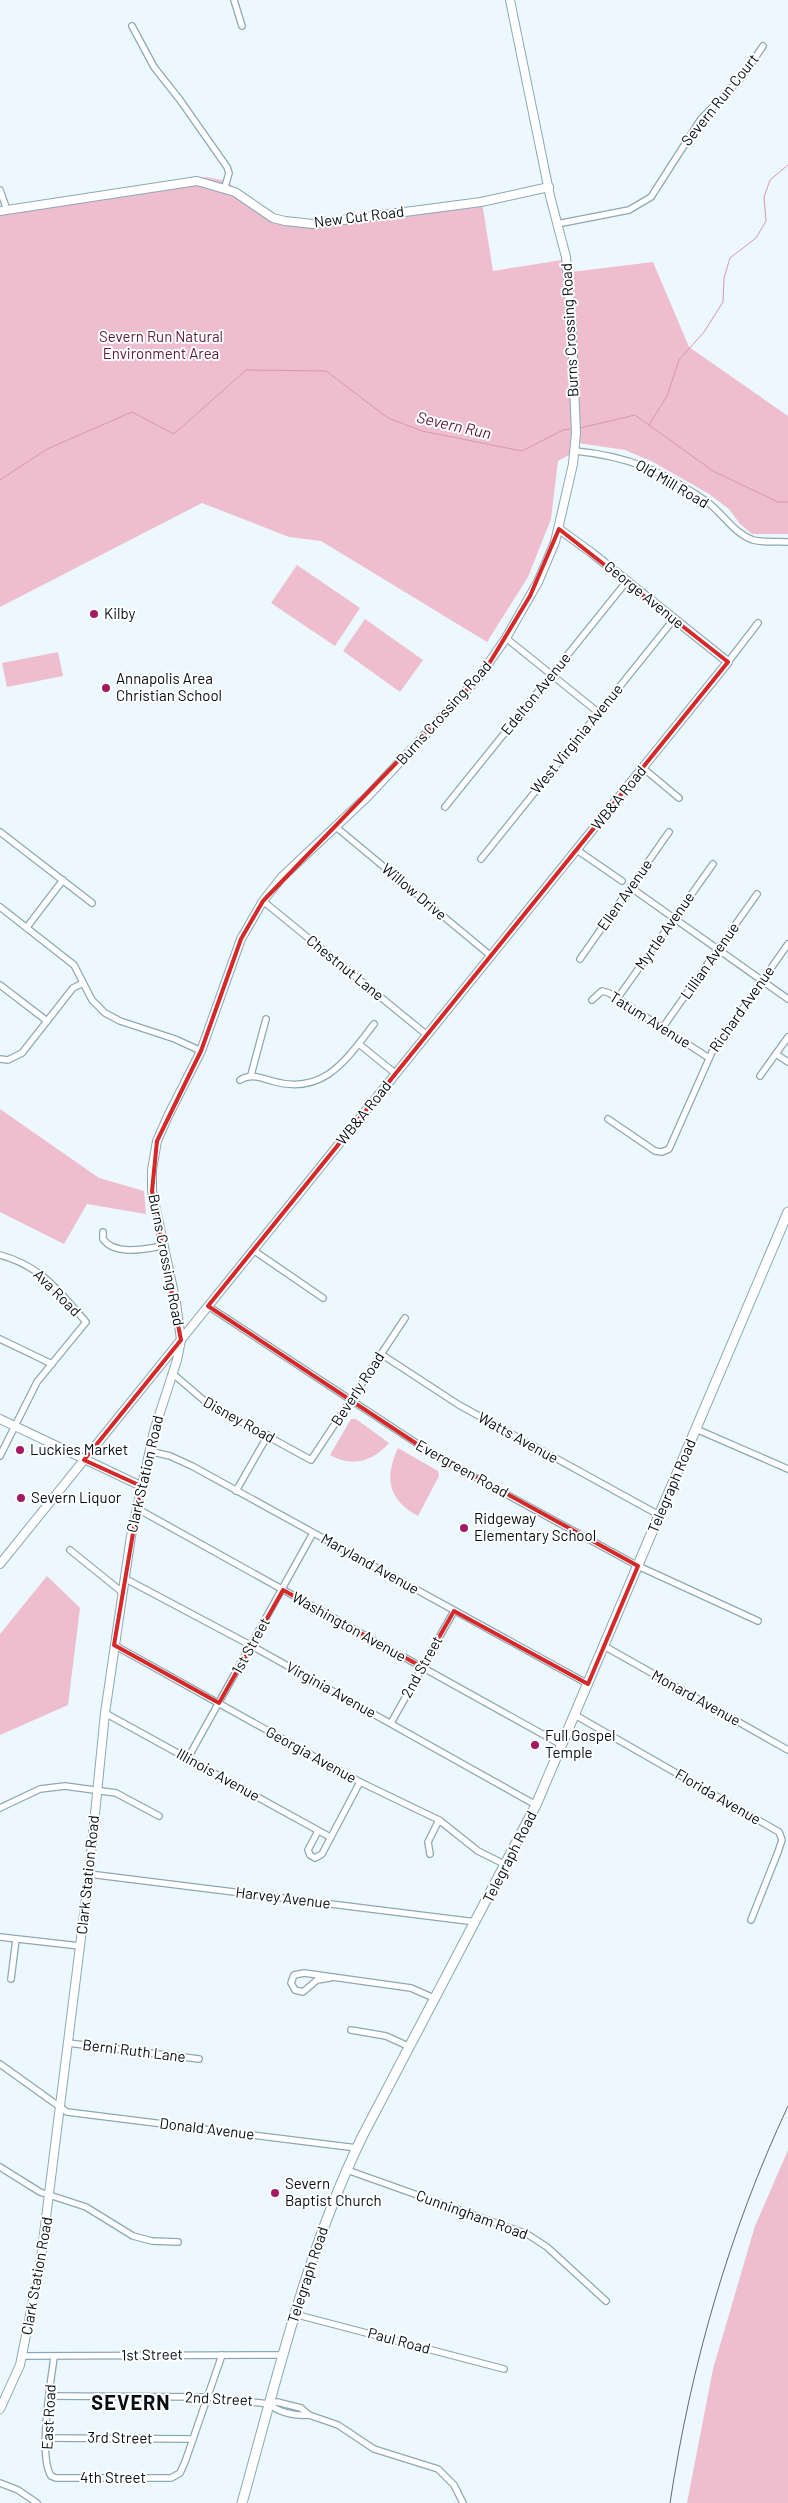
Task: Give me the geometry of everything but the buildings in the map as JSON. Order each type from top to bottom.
[{"type":"main road","name":"Telegraph Road","points":[[242,2503],[294,2314],[316,2247],[347,2170],[536,1805],[788,1212]]},
{"type":"street","points":[[234,0],[242,26]]},
{"type":"street","name":"Burns Crossing Road","points":[[181,1340],[176,1303],[162,1246],[152,1191],[155,1150],[168,1116],[201,1051],[241,939],[263,901],[282,877],[336,827],[479,677],[506,638],[544,570],[559,529],[575,451],[569,283],[566,257],[549,188],[510,0]]},
{"type":"street","points":[[132,26],[154,67],[227,166],[229,173],[225,188]]},
{"type":"street","name":"Severn Run Court","points":[[557,224],[629,210],[651,197],[686,138],[701,119],[742,77],[763,46]]},
{"type":"street","name":"New Cut Road","points":[[4,210],[191,181],[202,181],[225,188],[244,197],[273,218],[313,224],[481,202],[549,188]]},
{"type":"street","points":[[0,190],[4,210]]},
{"type":"street","name":"Old Mill Road","points":[[575,451],[614,456],[641,464],[707,502],[737,530],[749,538],[766,542],[788,542]]},
{"type":"street","name":"George Avenue","points":[[559,529],[728,662]]},
{"type":"street","name":"Edelton Avenue","points":[[445,807],[627,581]]},
{"type":"street","name":"West Virginia Avenue","points":[[480,859],[674,619]]},
{"type":"street","points":[[728,662],[758,623]]},
{"type":"street","points":[[506,638],[599,712]]},
{"type":"street","name":"WB&A Road","points":[[0,1564],[728,662]]},
{"type":"street","points":[[643,768],[679,798]]},
{"type":"street","name":"Willow Drive","points":[[336,827],[491,956]]},
{"type":"street","points":[[0,832],[92,903]]},
{"type":"street","name":"Ellen Avenue","points":[[580,959],[669,832]]},
{"type":"street","points":[[577,850],[622,881]]},
{"type":"street","name":"Myrtle Avenue","points":[[618,999],[713,864]]},
{"type":"street","points":[[26,927],[63,880]]},
{"type":"street","points":[[630,887],[788,999]]},
{"type":"street","name":"Lillian Avenue","points":[[663,1028],[757,894]]},
{"type":"street","name":"Chestnut Lane","points":[[263,901],[427,1035]]},
{"type":"street","points":[[0,907],[74,965],[92,1000],[112,1017],[176,1038],[201,1051]]},
{"type":"street","name":"Richard Avenue","points":[[608,1119],[652,1149],[662,1152],[667,1150],[672,1144],[709,1058],[788,944]]},
{"type":"street","points":[[0,1059],[8,1060],[22,1053],[73,988],[83,983]]},
{"type":"street","points":[[0,985],[47,1021]]},
{"type":"street","name":"Tatum Avenue","points":[[592,1000],[604,991],[709,1058]]},
{"type":"street","points":[[252,1075],[266,1019]]},
{"type":"street","points":[[240,1080],[247,1075],[252,1075],[276,1082],[298,1085],[311,1083],[326,1077],[338,1068],[374,1024]]},
{"type":"street","points":[[760,1076],[788,1037]]},
{"type":"street","points":[[359,1044],[396,1074]]},
{"type":"street","points":[[776,1054],[788,1062]]},
{"type":"street","points":[[103,1232],[103,1239],[112,1246],[136,1251],[162,1246]]},
{"type":"street","points":[[253,1250],[323,1298]]},
{"type":"street","name":"Ava Road","points":[[0,1255],[23,1262],[45,1277],[86,1322],[52,1364]]},
{"type":"street","name":"Evergreen Road","points":[[208,1306],[428,1451],[638,1566],[758,1621]]},
{"type":"street","name":"Beverly Road","points":[[312,1460],[405,1318]]},
{"type":"street","points":[[0,1339],[52,1364],[38,1382],[0,1456]]},
{"type":"street","name":"Clark Station Road","points":[[0,2409],[17,2374],[37,2289],[80,1946],[105,1713],[124,1578],[136,1508],[149,1450],[181,1340]]},
{"type":"street","name":"Watts Avenue","points":[[381,1354],[459,1405],[659,1515]]},
{"type":"street","name":"Disney Road","points":[[172,1373],[199,1398],[312,1460]]},
{"type":"street","points":[[0,1420],[141,1486]]},
{"type":"street","points":[[696,1429],[788,1469]]},
{"type":"street","points":[[236,1490],[268,1435]]},
{"type":"street","name":"Maryland Avenue","points":[[149,1450],[179,1460],[236,1490],[588,1684]]},
{"type":"street","name":"Washington Avenue","points":[[136,1508],[562,1745]]},
{"type":"street","name":"1st Street","points":[[188,1758],[252,1646],[313,1533]]},
{"type":"street","points":[[70,1550],[122,1592]]},
{"type":"street","name":"Virginia Avenue","points":[[124,1578],[252,1646],[536,1805]]},
{"type":"street","name":"2nd Street","points":[[391,1723],[454,1611]]},
{"type":"street","name":"Georgia Avenue","points":[[114,1645],[360,1782],[438,1820],[478,1850],[506,1865]]},
{"type":"street","name":"Monard Avenue","points":[[604,1646],[788,1750]]},
{"type":"street","name":"Illinois Avenue","points":[[105,1713],[330,1838]]},
{"type":"street","name":"Florida Avenue","points":[[575,1716],[779,1832],[782,1840],[751,1920]]},
{"type":"street","points":[[318,1831],[308,1850],[312,1857],[322,1854],[360,1782]]},
{"type":"street","points":[[0,1808],[27,1794],[51,1787],[116,1793],[160,1816]]},
{"type":"street","points":[[430,1854],[428,1842],[438,1820]]},
{"type":"street","name":"Harvey Avenue","points":[[88,1874],[477,1922]]},
{"type":"street","points":[[0,1937],[80,1946]]},
{"type":"street","points":[[11,1979],[16,1938]]},
{"type":"street","points":[[330,1978],[318,1980],[303,1992],[295,1990],[291,1983],[294,1975],[300,1972],[330,1978],[411,1988],[436,1999]]},
{"type":"street","points":[[351,2030],[386,2036],[410,2047]]},
{"type":"street","name":"Berni Ruth Lane","points":[[68,2043],[199,2059]]},
{"type":"street","name":"Donald Avenue","points":[[0,2064],[67,2112],[357,2148]]},
{"type":"street","points":[[1,2169],[40,2192],[86,2207],[134,2236],[152,2241],[178,2242]]},
{"type":"street","name":"Cunningham Road","points":[[347,2170],[527,2234],[547,2247],[606,2302]]},
{"type":"street","name":"Paul Road","points":[[294,2314],[504,2369]]},
{"type":"street","points":[[193,2439],[222,2355]]},
{"type":"street","name":"1st Street","points":[[22,2356],[283,2355]]},
{"type":"street","name":"East Road","points":[[51,2476],[47,2466],[48,2396],[54,2357]]},
{"type":"street","name":"2nd Street","points":[[48,2396],[207,2397],[269,2404],[277,2402],[301,2408],[309,2414],[338,2425],[374,2449],[438,2469],[454,2485],[463,2503]]},
{"type":"street","name":"3rd Street","points":[[47,2438],[193,2439]]},
{"type":"street","name":"4th Street","points":[[51,2476],[56,2478],[176,2477],[185,2462],[193,2439]]},
{"type":"street","points":[[0,2482],[18,2490],[37,2503]]},
{"type":"highlighted area","points":[[559,529],[728,662],[208,1306],[420,1446],[638,1566],[588,1684],[454,1611],[422,1667],[283,1590],[219,1703],[114,1645],[141,1486],[84,1460],[181,1340],[152,1191],[157,1141],[201,1051],[241,939],[263,901],[484,672],[530,596]]},
{"type":"green space","name":"Severn Run Natural Environment Area","points":[[206,177],[227,181],[240,193],[279,218],[303,222],[482,202],[493,271],[562,260],[563,273],[653,262],[689,347],[788,416],[788,534],[752,534],[740,524],[729,509],[709,494],[653,462],[625,450],[571,442],[571,454],[558,461],[551,519],[528,577],[487,642],[321,541],[289,537],[202,503],[0,607],[0,212]]},
{"type":"green space","points":[[297,565],[360,608],[335,646],[271,603]]},
{"type":"green space","points":[[365,619],[423,660],[400,692],[343,651]]},
{"type":"green space","points":[[58,652],[63,676],[7,687],[2,663]]},
{"type":"green space","points":[[0,1109],[99,1178],[144,1191],[146,1214],[87,1204],[64,1244],[0,1212]]},
{"type":"green space","points":[[351,1419],[356,1419],[389,1443],[376,1454],[362,1461],[347,1461],[330,1455]]},
{"type":"green space","points":[[398,1448],[438,1471],[439,1476],[418,1516],[400,1503],[392,1487],[391,1469]]},
{"type":"green space","points":[[47,1576],[80,1608],[68,1705],[0,1735],[0,1634]]},
{"type":"green space","points":[[788,2150],[788,2503],[687,2503],[713,2369],[755,2226]]},
{"type":"waterway","points":[[649,425],[667,396],[679,360],[704,332],[723,302],[724,278],[730,258],[756,238],[766,221],[764,197],[770,180],[788,165]]},
{"type":"waterway","name":"Severn Run","points":[[0,480],[47,449],[132,412],[174,434],[246,370],[326,371],[388,418],[422,431],[522,451],[563,430],[570,429]]},
{"type":"waterway","name":"Severn Run","points":[[580,428],[635,415],[713,471],[778,502],[788,502]]},
{"type":"railway","points":[[670,2503],[689,2400],[715,2300],[748,2202],[788,2106]]},
{"type":"place","name":"Kilby","points":[[94,614]]},
{"type":"place","name":"Annapolis Area Christian School","points":[[106,688]]},
{"type":"place","name":"Luckies Market","points":[[20,1450]]},
{"type":"place","name":"Severn Liquor","points":[[21,1498]]},
{"type":"place","name":"Ridgeway Elementary School","points":[[464,1528]]},
{"type":"place","name":"Full Gospel Temple","points":[[535,1745]]},
{"type":"place","name":"Severn Baptist Church","points":[[275,2193]]},
{"type":"district","name":"SEVERN","points":[[131,2403]]}]
